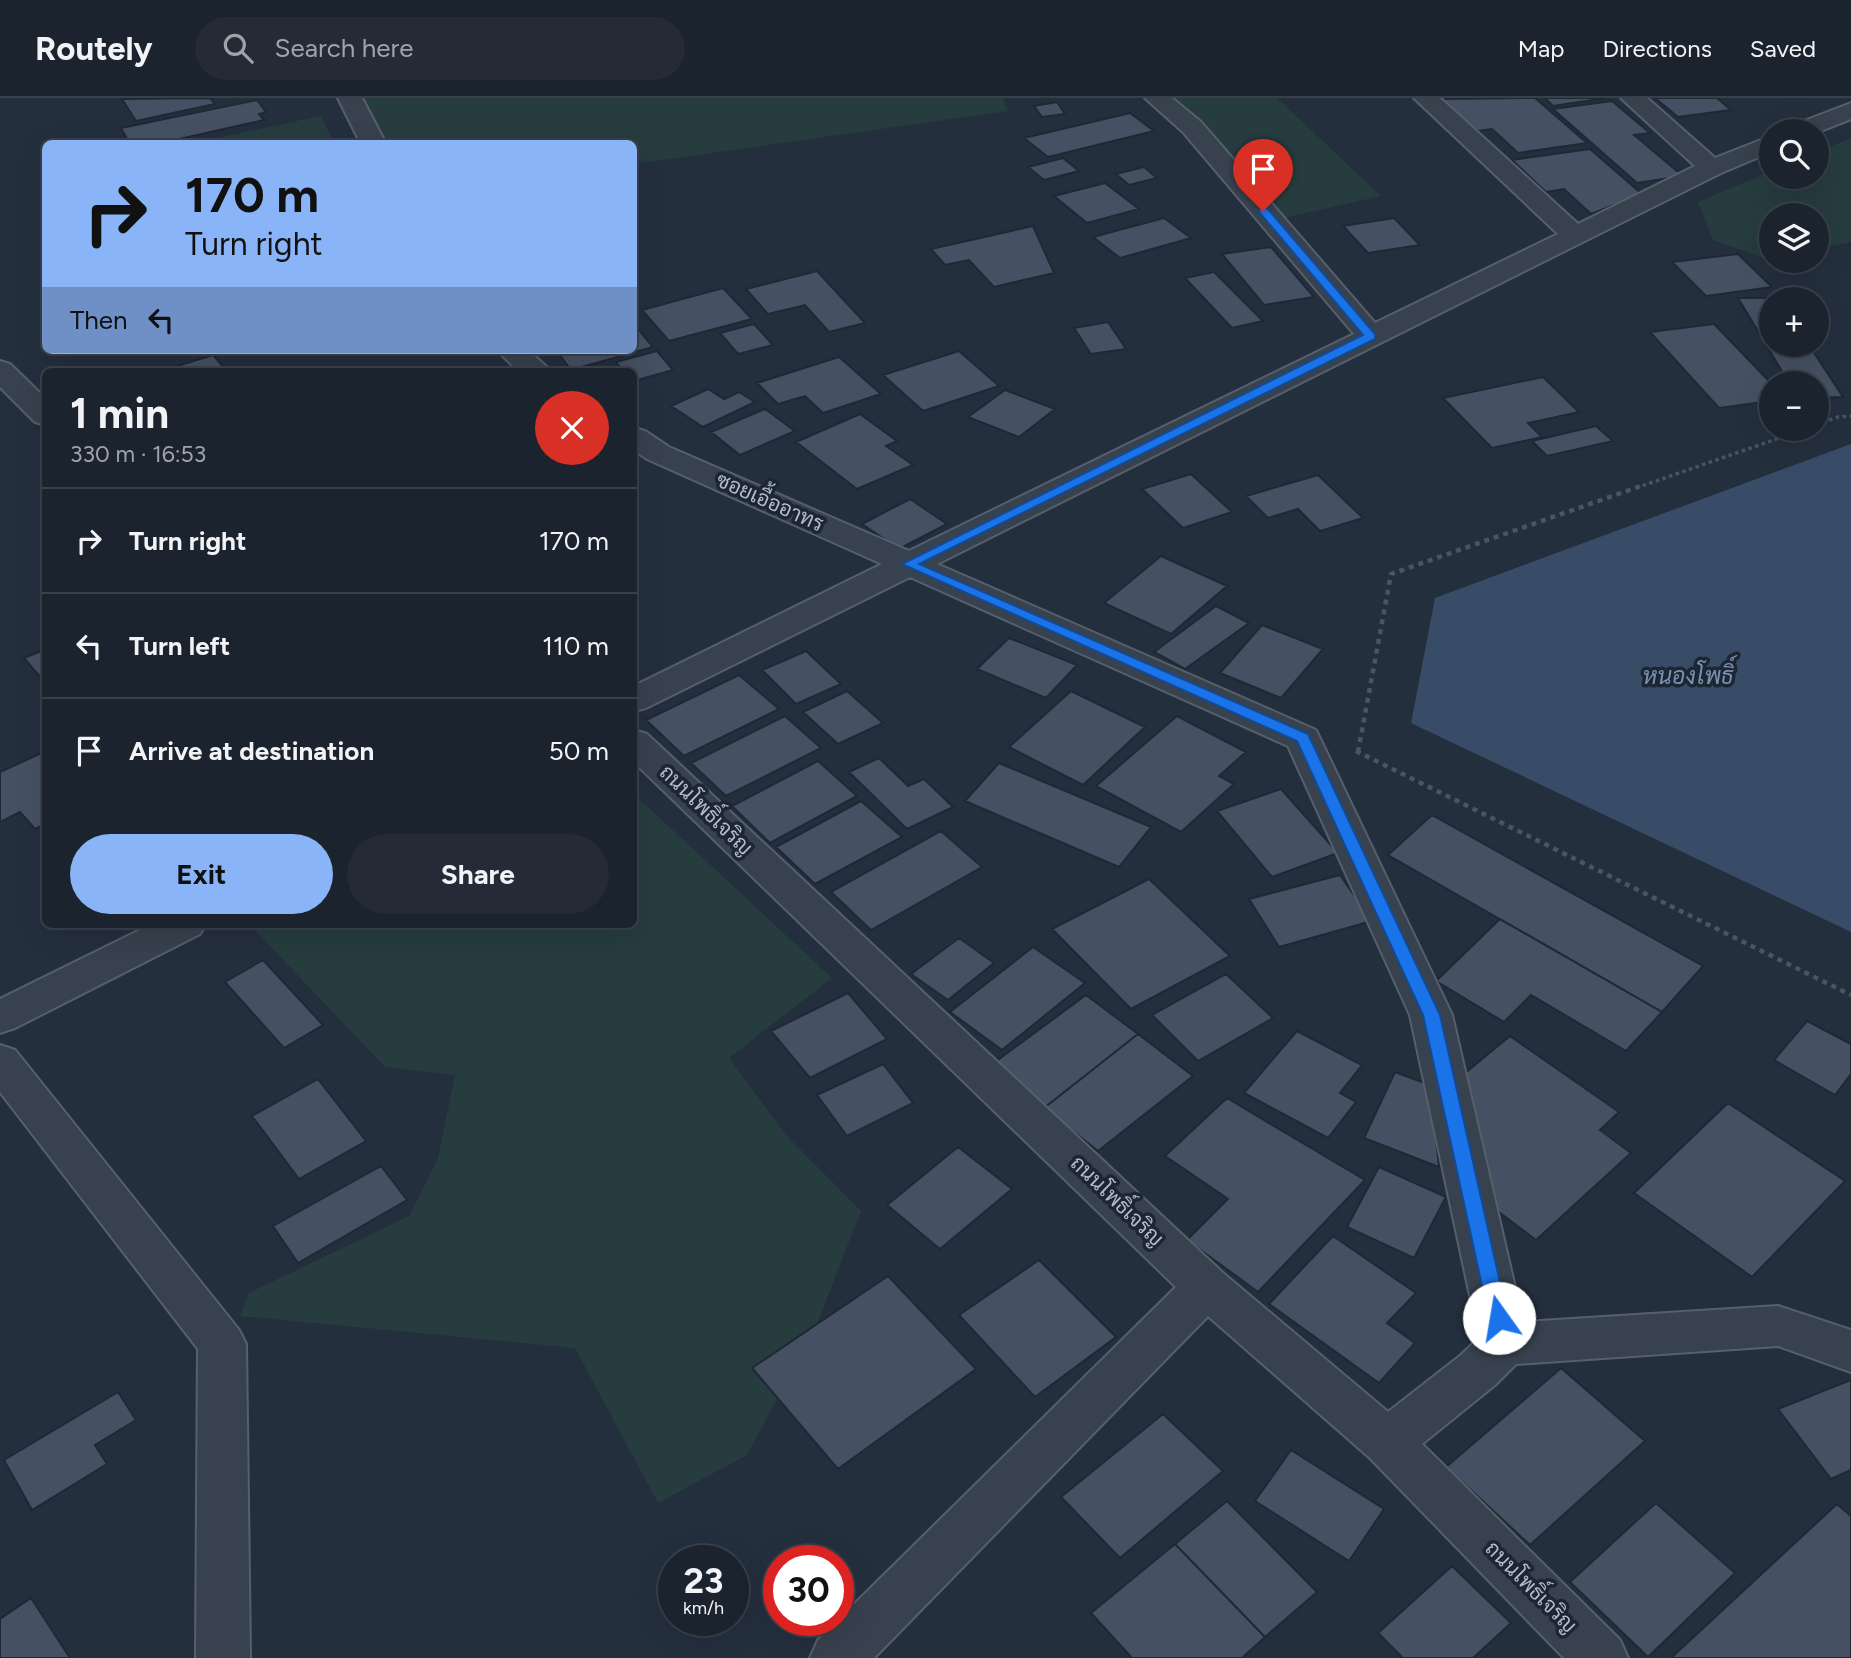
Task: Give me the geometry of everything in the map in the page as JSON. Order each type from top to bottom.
[{"type":"street","points":[[350,98],[372,140]]},
{"type":"street","points":[[1157,98],[1192,127],[1371,336]]},
{"type":"street","points":[[1426,98],[1575,235]]},
{"type":"street","points":[[1633,98],[1712,168]]},
{"type":"street","points":[[1816,98],[1845,113]]},
{"type":"street","points":[[637,699],[1575,235],[1712,168],[1759,149]]},
{"type":"street","points":[[516,354],[532,368]]},
{"type":"street","points":[[0,370],[42,412]]},
{"type":"street","name":"ซอยเอื้ออาทร","points":[[637,439],[659,453],[1303,738],[1431,1015],[1504,1344]]},
{"type":"street","name":"ถนนโพธิ์เจริญ","points":[[637,745],[1207,1287],[1387,1442],[1601,1658]]},
{"type":"street","points":[[0,1017],[178,928]]},
{"type":"street","points":[[0,1061],[222,1344],[223,1658]]},
{"type":"street","points":[[837,1658],[1207,1287]]},
{"type":"street","points":[[1387,1442],[1478,1370],[1504,1344],[1778,1326],[1851,1351]]},
{"type":"path","points":[[1829,420],[1851,416]]},
{"type":"path","points":[[1771,441],[1391,574],[1358,752],[1851,995]]},
{"type":"green space","points":[[364,98],[1003,98],[1008,111],[637,164],[637,140],[385,140]]},
{"type":"green space","points":[[1176,98],[1277,98],[1381,196],[1283,218],[1206,125]]},
{"type":"green space","points":[[321,116],[333,140],[208,140]]},
{"type":"green space","points":[[1851,138],[1851,242],[1829,247],[1829,203],[1759,203],[1759,256],[1713,240],[1698,202],[1759,176],[1759,189],[1829,189],[1829,147]]},
{"type":"green space","points":[[637,797],[832,978],[729,1058],[785,1134],[861,1211],[817,1324],[747,1455],[658,1503],[575,1348],[240,1316],[249,1293],[409,1216],[438,1158],[455,1075],[385,1067],[253,928],[637,928]]},
{"type":"water","name":"หนองโพธิ์","points":[[1851,444],[1851,932],[1411,723],[1435,598]]},
{"type":"building","points":[[210,98],[215,104],[136,121],[122,99]]},
{"type":"building","points":[[1535,98],[1587,143],[1518,153],[1492,129],[1477,131],[1442,99]]},
{"type":"building","points":[[1545,98],[1606,98],[1553,106]]},
{"type":"building","points":[[1655,98],[1717,98],[1731,110],[1678,117]]},
{"type":"building","points":[[257,100],[266,112],[259,114],[264,120],[175,140],[128,140],[121,128]]},
{"type":"building","points":[[1612,101],[1650,133],[1634,135],[1683,176],[1637,183],[1553,109]]},
{"type":"building","points":[[1057,102],[1065,114],[1042,117],[1034,106]]},
{"type":"building","points":[[1130,113],[1154,131],[1048,157],[1024,138]]},
{"type":"building","points":[[1590,149],[1642,194],[1591,214],[1564,189],[1546,192],[1512,160]]},
{"type":"building","points":[[1063,158],[1079,171],[1044,180],[1028,167]]},
{"type":"building","points":[[1144,167],[1157,178],[1129,185],[1116,174]]},
{"type":"building","points":[[1105,183],[1139,209],[1087,223],[1054,196]]},
{"type":"building","points":[[1164,218],[1191,238],[1120,258],[1093,237]]},
{"type":"building","points":[[1394,218],[1420,245],[1368,253],[1343,226]]},
{"type":"building","points":[[1033,226],[1054,273],[994,287],[969,260],[945,265],[931,249]]},
{"type":"building","points":[[1271,247],[1314,297],[1264,305],[1222,254]]},
{"type":"building","points":[[1738,254],[1772,287],[1706,296],[1672,262]]},
{"type":"building","points":[[817,271],[865,323],[829,332],[805,305],[768,314],[746,289]]},
{"type":"building","points":[[1214,272],[1263,321],[1232,328],[1185,278]]},
{"type":"building","points":[[723,288],[752,319],[669,341],[642,310]]},
{"type":"building","points":[[1738,298],[1759,298],[1759,333]]},
{"type":"building","points":[[1108,322],[1126,349],[1091,354],[1074,328]]},
{"type":"building","points":[[754,324],[773,345],[738,354],[720,333]]},
{"type":"building","points":[[1714,324],[1759,371],[1759,403],[1719,408],[1650,332]]},
{"type":"building","points":[[637,328],[653,347],[637,351]]},
{"type":"building","points":[[657,351],[673,370],[637,380],[637,368],[621,368],[616,362]]},
{"type":"building","points":[[959,351],[999,386],[923,411],[883,375]]},
{"type":"building","points":[[559,354],[628,354],[578,368],[570,368]]},
{"type":"building","points":[[213,355],[224,368],[171,368]]},
{"type":"building","points":[[839,357],[881,394],[823,413],[805,396],[778,404],[757,383]]},
{"type":"building","points":[[1773,357],[1817,357],[1826,371],[1782,371]]},
{"type":"building","points":[[1829,376],[1843,397],[1829,398]]},
{"type":"building","points":[[1543,377],[1579,412],[1528,423],[1542,437],[1492,448],[1443,398]]},
{"type":"building","points":[[708,389],[724,399],[739,392],[755,402],[703,427],[671,406]]},
{"type":"building","points":[[1005,390],[1055,409],[1019,437],[968,417]]},
{"type":"building","points":[[765,409],[795,431],[740,455],[711,432]]},
{"type":"building","points":[[860,414],[897,441],[886,446],[913,465],[857,489],[796,442]]},
{"type":"building","points":[[1596,426],[1613,441],[1547,456],[1532,441]]},
{"type":"building","points":[[1191,474],[1232,512],[1183,528],[1142,489]]},
{"type":"building","points":[[1318,475],[1363,518],[1320,531],[1298,509],[1268,518],[1246,496]]},
{"type":"building","points":[[910,499],[947,524],[899,549],[862,524]]},
{"type":"building","points":[[1161,556],[1227,586],[1171,634],[1104,603]]},
{"type":"building","points":[[1216,606],[1249,623],[1185,669],[1154,652]]},
{"type":"building","points":[[1262,625],[1323,649],[1281,698],[1220,673]]},
{"type":"building","points":[[1009,638],[1077,665],[1046,698],[977,669]]},
{"type":"building","points":[[42,651],[42,679],[24,658]]},
{"type":"building","points":[[806,651],[841,684],[796,704],[762,670]]},
{"type":"building","points":[[739,675],[779,709],[684,756],[646,720]]},
{"type":"building","points":[[847,691],[883,723],[838,744],[803,712]]},
{"type":"building","points":[[1071,691],[1145,727],[1083,785],[1009,747]]},
{"type":"building","points":[[785,716],[821,748],[726,796],[691,763]]},
{"type":"building","points":[[1177,716],[1246,752],[1219,776],[1234,784],[1181,832],[1096,786]]},
{"type":"building","points":[[42,753],[42,826],[35,829],[20,812],[0,822],[0,772]]},
{"type":"building","points":[[879,758],[908,786],[924,779],[953,807],[907,829],[849,772]]},
{"type":"building","points":[[818,761],[857,796],[770,843],[732,806]]},
{"type":"building","points":[[999,763],[1151,827],[1119,867],[965,801]]},
{"type":"building","points":[[1281,789],[1338,853],[1272,877],[1217,811]]},
{"type":"building","points":[[861,801],[902,837],[815,884],[776,847]]},
{"type":"building","points":[[1432,815],[1703,966],[1662,1012],[1388,855]]},
{"type":"building","points":[[941,831],[982,867],[871,930],[831,892]]},
{"type":"building","points":[[1340,875],[1372,921],[1279,947],[1249,899]]},
{"type":"building","points":[[1149,879],[1230,956],[1131,1009],[1052,929]]},
{"type":"building","points":[[1500,919],[1662,1012],[1626,1051],[1531,995],[1504,1022],[1436,981]]},
{"type":"building","points":[[959,938],[994,963],[948,1000],[911,974]]},
{"type":"building","points":[[1033,947],[1085,983],[1002,1050],[950,1012]]},
{"type":"building","points":[[263,960],[323,1025],[284,1048],[225,982]]},
{"type":"building","points":[[1226,974],[1273,1018],[1198,1061],[1152,1015]]},
{"type":"building","points":[[848,993],[887,1039],[810,1078],[771,1031]]},
{"type":"building","points":[[1086,995],[1138,1034],[1044,1108],[991,1065]]},
{"type":"building","points":[[1807,1021],[1851,1044],[1851,1074],[1835,1095],[1774,1060]]},
{"type":"building","points":[[1297,1031],[1362,1065],[1340,1093],[1356,1102],[1328,1138],[1244,1093]]},
{"type":"building","points":[[1138,1034],[1193,1076],[1098,1151],[1044,1108]]},
{"type":"building","points":[[1510,1036],[1619,1112],[1600,1130],[1631,1153],[1536,1240],[1479,1197],[1464,1074]]},
{"type":"building","points":[[883,1064],[913,1103],[847,1136],[817,1095]]},
{"type":"building","points":[[1395,1072],[1430,1085],[1439,1167],[1364,1138]]},
{"type":"building","points":[[318,1079],[366,1141],[299,1179],[252,1116]]},
{"type":"building","points":[[1227,1098],[1365,1180],[1258,1292],[1187,1240],[1228,1199],[1165,1156]]},
{"type":"building","points":[[1728,1103],[1845,1181],[1752,1277],[1634,1193]]},
{"type":"building","points":[[958,1147],[1012,1189],[940,1249],[887,1205]]},
{"type":"building","points":[[381,1166],[407,1200],[298,1263],[273,1226]]},
{"type":"building","points":[[1379,1167],[1446,1197],[1414,1258],[1347,1227]]},
{"type":"building","points":[[1333,1236],[1416,1293],[1387,1323],[1415,1343],[1379,1383],[1269,1304]]},
{"type":"building","points":[[1039,1260],[1116,1337],[1035,1397],[959,1315]]},
{"type":"building","points":[[888,1276],[976,1369],[838,1469],[752,1368]]},
{"type":"building","points":[[1561,1368],[1645,1441],[1530,1545],[1446,1467]]},
{"type":"building","points":[[1851,1380],[1851,1470],[1831,1479],[1778,1409]]},
{"type":"building","points":[[118,1392],[136,1420],[95,1445],[107,1464],[32,1510],[4,1460]]},
{"type":"building","points":[[1163,1414],[1223,1471],[1120,1558],[1061,1497]]},
{"type":"building","points":[[1291,1450],[1384,1509],[1349,1561],[1255,1501]]},
{"type":"building","points":[[1227,1501],[1317,1592],[1265,1637],[1175,1544]]},
{"type":"building","points":[[1656,1503],[1735,1573],[1648,1657],[1570,1582]]},
{"type":"building","points":[[1837,1504],[1851,1516],[1851,1658],[1671,1658]]},
{"type":"building","points":[[1175,1544],[1265,1637],[1242,1658],[1132,1658],[1091,1613]]},
{"type":"building","points":[[1452,1566],[1511,1623],[1473,1658],[1403,1658],[1378,1633]]},
{"type":"building","points":[[31,1598],[70,1658],[0,1658],[0,1619]]},
{"type":"route","points":[[1263,211],[1371,336],[908,564],[1303,738],[1431,1015],[1499,1318]]}]
